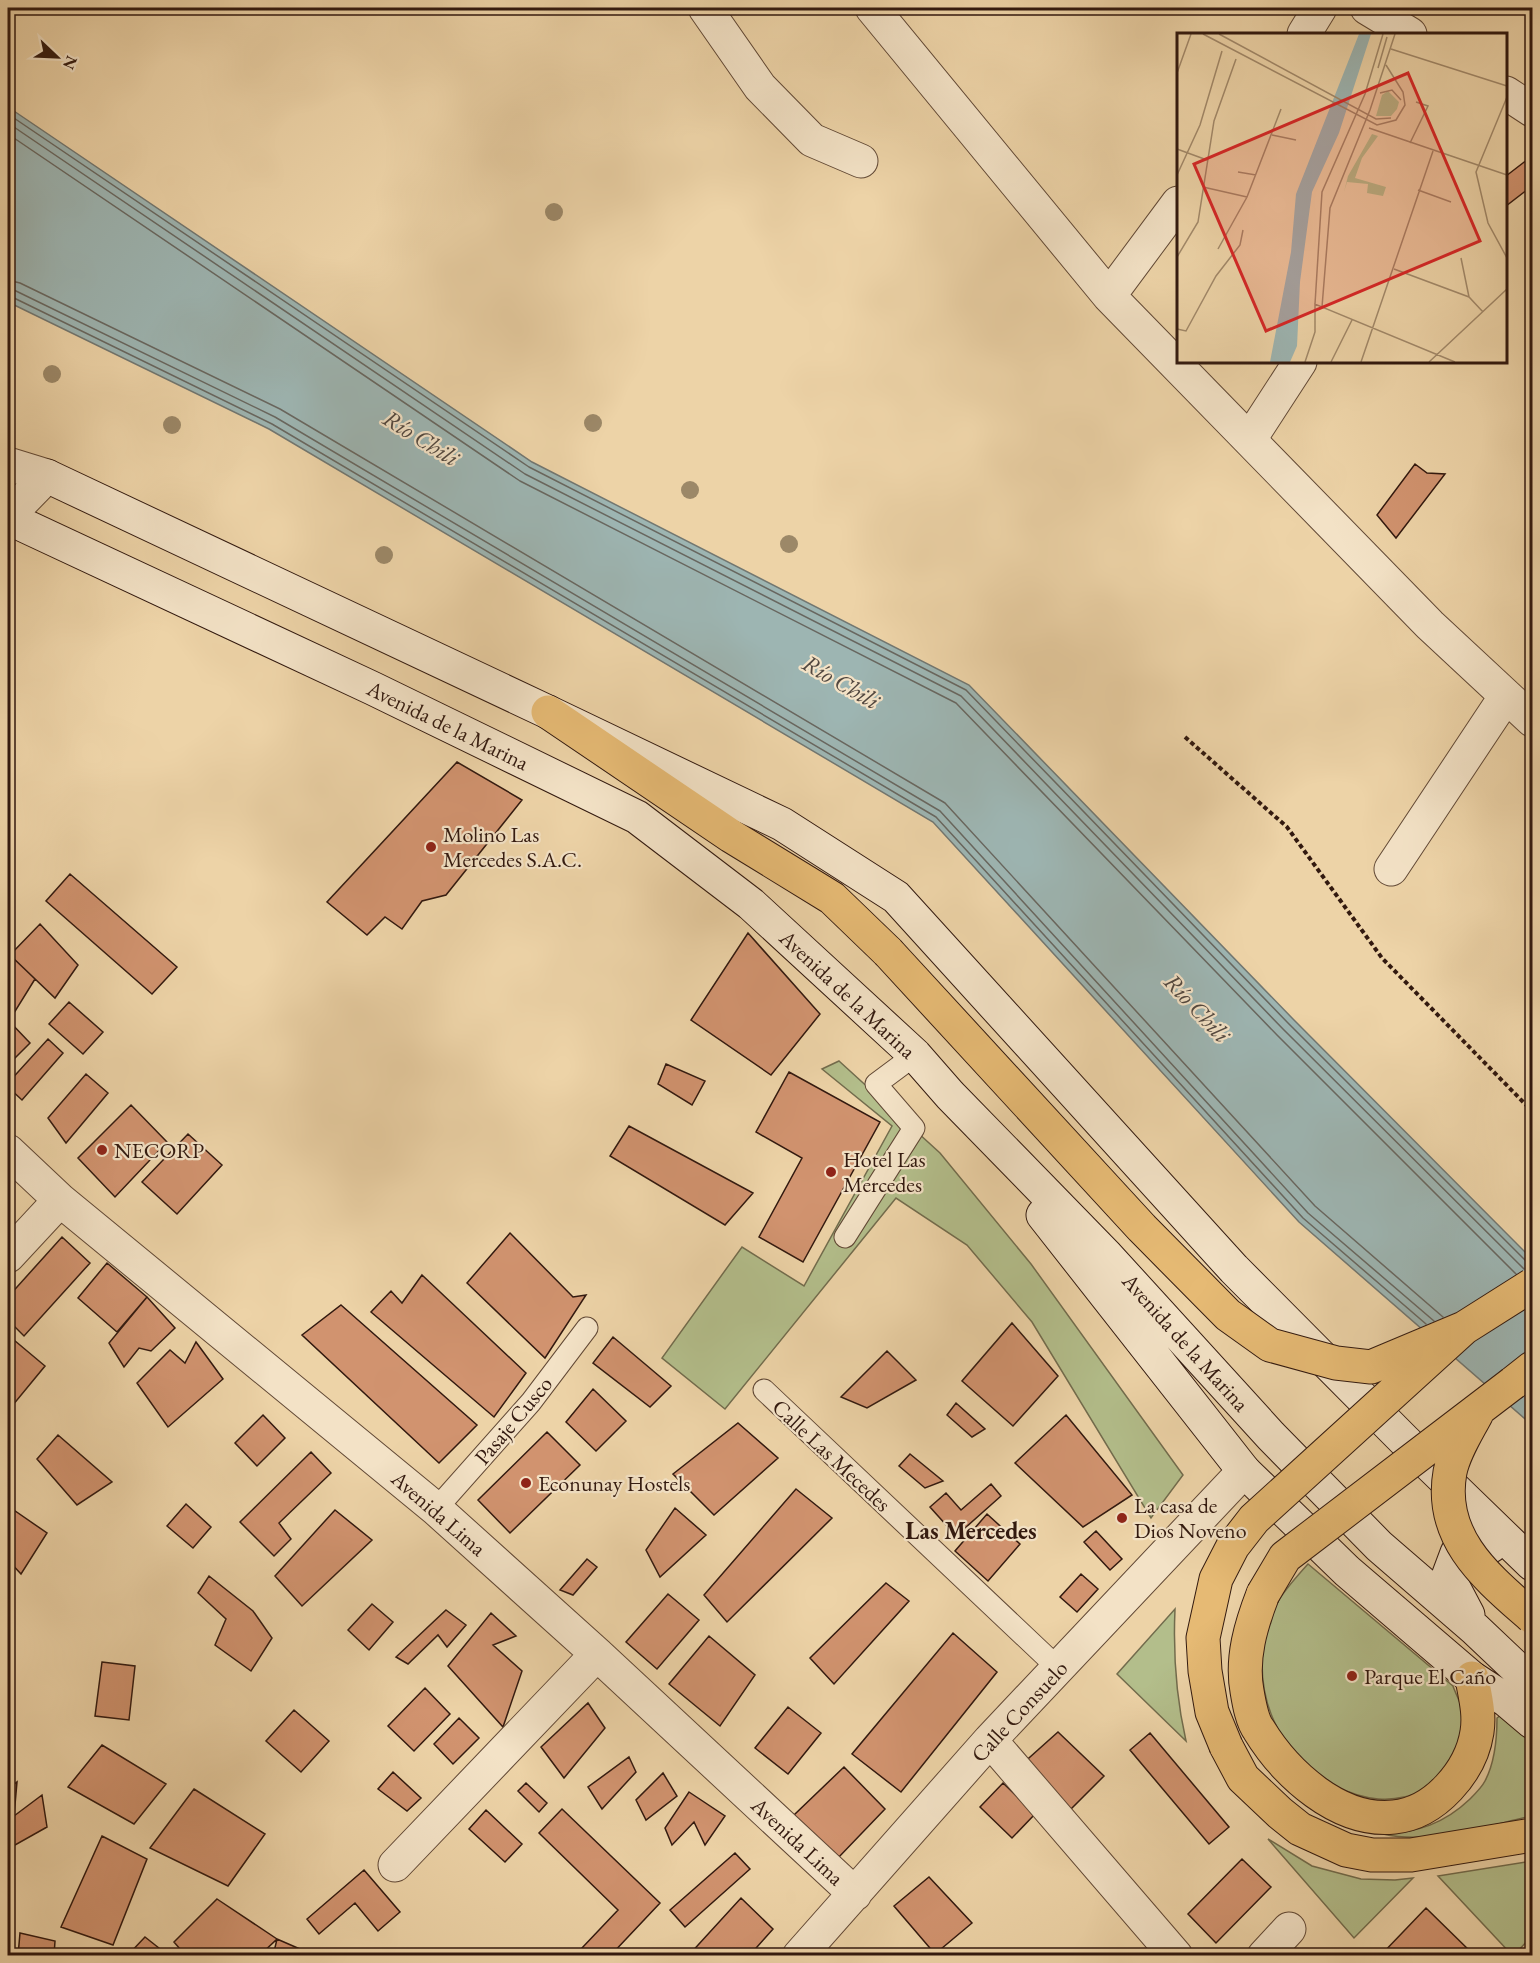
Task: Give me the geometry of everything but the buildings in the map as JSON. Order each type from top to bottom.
[{"type":"main road","points":[[705,8],[760,87],[812,140],[861,161]]},
{"type":"main road","points":[[872,8],[1108,296],[1430,625],[1533,720]]},
{"type":"main road","points":[[1306,33],[1320,8]]},
{"type":"main road","points":[[1367,8],[1408,33]]},
{"type":"main road","points":[[1108,296],[1177,206]]},
{"type":"main road","points":[[1250,439],[1299,363]]},
{"type":"main road","points":[[8,464],[47,476],[782,824],[896,897],[1234,1269],[1527,1559]]},
{"type":"main road","points":[[8,517],[47,476]]},
{"type":"main road","name":"Avenida de la Marina","points":[[8,517],[372,688],[637,817],[751,904],[915,1055],[950,1095],[1107,1256],[1271,1436],[1379,1546],[1533,1683]]},
{"type":"main road","points":[[1391,869],[1506,696]]},
{"type":"main road","points":[[548,712],[731,836],[832,898],[888,952],[1142,1228],[1228,1315],[1270,1345],[1336,1363],[1371,1367],[1464,1328],[1533,1286]]},
{"type":"main road","points":[[950,1095],[1244,1471],[1347,1571],[1472,1678],[1506,1700],[1533,1722]]},
{"type":"main road","name":"Avenida Lima","points":[[8,1151],[60,1200],[436,1509],[597,1654],[855,1894]]},
{"type":"main road","points":[[8,1256],[60,1200]]},
{"type":"main road","points":[[1464,1328],[1254,1519],[1233,1546],[1216,1579],[1203,1638],[1205,1671],[1212,1712],[1243,1778],[1300,1829],[1346,1850],[1372,1855],[1411,1855],[1533,1835]]},
{"type":"main road","points":[[1472,1678],[1478,1714],[1477,1733],[1471,1754],[1455,1780],[1428,1806],[1395,1817],[1372,1817],[1353,1813],[1314,1792],[1286,1767],[1257,1728],[1246,1690],[1245,1656],[1251,1623],[1263,1594],[1285,1557],[1523,1375]]},
{"type":"main road","points":[[1480,1408],[1460,1446],[1450,1472],[1448,1509],[1460,1540],[1482,1572],[1533,1617]]},
{"type":"main road","name":"Calle Consuelo","points":[[799,1956],[990,1740],[1244,1471]]},
{"type":"main road","points":[[1475,1629],[1448,1577],[1457,1554],[1482,1543],[1527,1559]]},
{"type":"main road","points":[[395,1864],[597,1654]]},
{"type":"main road","points":[[990,1740],[1176,1956]]},
{"type":"main road","points":[[1264,1956],[1289,1929]]},
{"type":"lane","points":[[844,1237],[914,1128],[876,1084],[915,1055]]},
{"type":"lane","name":"Pasaje Cusco","points":[[436,1509],[531,1402],[587,1328]]},
{"type":"lane","name":"Calle Las Mecedes","points":[[764,1390],[1058,1668]]},
{"type":"path","points":[[1185,737],[1287,827],[1382,958],[1533,1111]]},
{"type":"green space","points":[[839,1061],[940,1153],[1031,1264],[1183,1475],[1151,1518],[1032,1322],[967,1245],[896,1198],[725,1409],[662,1358],[742,1247],[804,1286],[892,1126],[822,1069]]},
{"type":"green space","name":"Parque El Caño","points":[[1308,1564],[1453,1686],[1464,1716],[1455,1761],[1425,1790],[1400,1798],[1378,1799],[1356,1795],[1336,1786],[1316,1774],[1299,1758],[1274,1721],[1263,1680],[1264,1637],[1275,1606]]},
{"type":"green space","points":[[1175,1609],[1176,1675],[1186,1741],[1117,1674]]},
{"type":"green space","points":[[1501,1715],[1508,1718],[1532,1740],[1532,1816],[1439,1836],[1401,1837],[1383,1834],[1419,1829],[1430,1825],[1451,1814],[1472,1797],[1484,1783],[1491,1766],[1496,1742],[1497,1718]]},
{"type":"green space","points":[[1268,1839],[1312,1866],[1361,1879],[1413,1878],[1354,1938]]},
{"type":"green space","points":[[1532,1861],[1532,1936],[1512,1955],[1438,1876]]},
{"type":"water","name":"Río Chili","points":[[8,107],[532,462],[969,685],[1293,1019],[1532,1259],[1532,1425],[1299,1222],[933,822],[269,429],[8,302]]},
{"type":"place","name":"Molino Las Mercedes S.A.C.","points":[[431,847]]},
{"type":"place","name":"NECORP","points":[[102,1150]]},
{"type":"place","name":"Hotel Las Mercedes","points":[[831,1172]]},
{"type":"place","name":"Econunay Hostels","points":[[526,1483]]},
{"type":"place","name":"La casa de Dios Noveno","points":[[1122,1518]]},
{"type":"place","name":"Parque El Caño","points":[[1352,1676]]},
{"type":"district","name":"Las Mercedes","points":[[971,1531]]}]
